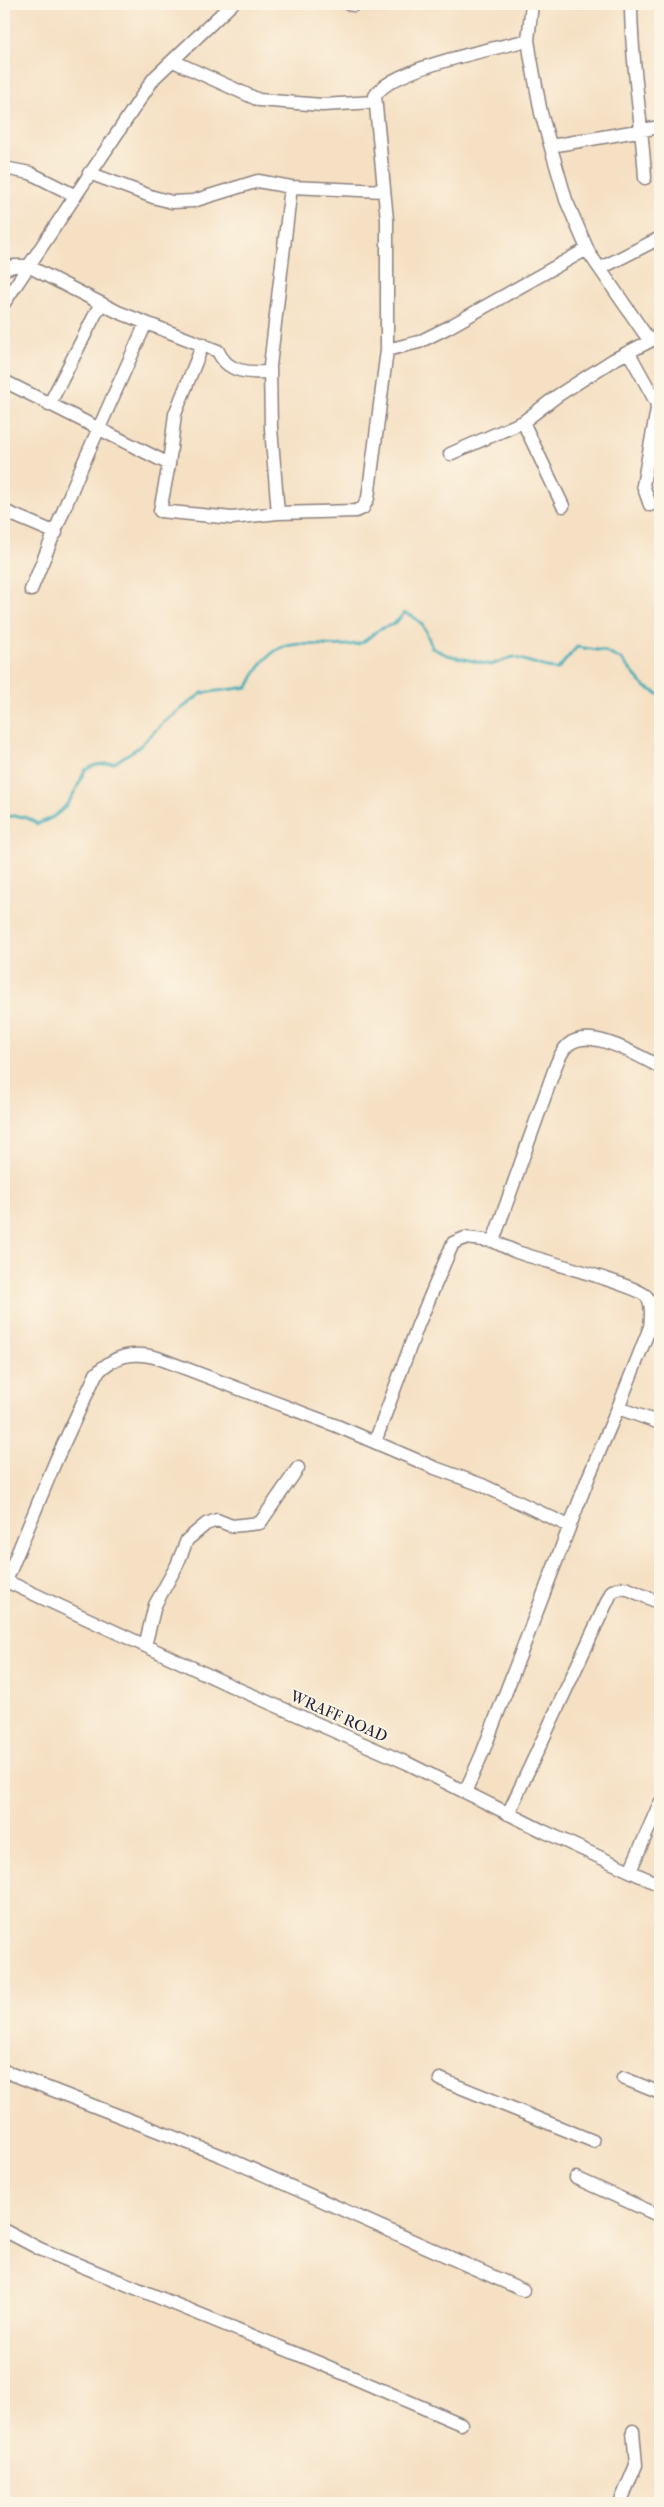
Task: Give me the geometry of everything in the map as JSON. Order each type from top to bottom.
[{"type":"street","points":[[4,303],[74,195],[154,78],[232,4]]},
{"type":"street","points":[[450,454],[523,422],[557,396],[614,360],[655,338],[587,248],[566,200],[541,113],[528,40],[532,4]]},
{"type":"street","points":[[631,4],[631,28],[643,130],[645,178]]},
{"type":"street","points":[[203,344],[175,414],[169,464],[160,511],[232,518],[278,513],[356,511],[366,506],[387,350],[387,220],[375,96],[378,90],[398,78],[422,69],[528,40]]},
{"type":"street","points":[[173,61],[259,100],[322,105],[376,102]]},
{"type":"street","points":[[551,146],[660,127]]},
{"type":"street","points":[[4,168],[30,173],[74,195]]},
{"type":"street","points":[[89,173],[153,197],[172,202],[193,202],[258,181],[291,188],[384,191]]},
{"type":"street","points":[[278,513],[271,428],[270,372],[279,273],[291,188]]},
{"type":"street","points":[[601,268],[660,238]]},
{"type":"street","points":[[387,350],[418,342],[447,328],[587,248]]},
{"type":"street","points":[[4,269],[14,266],[28,266],[101,303],[218,351],[222,362],[232,368],[270,372]]},
{"type":"street","points":[[48,405],[101,303]]},
{"type":"street","points":[[31,590],[98,429],[146,323]]},
{"type":"street","points":[[628,353],[656,402],[654,431],[643,485],[650,505]]},
{"type":"street","points":[[4,382],[169,464]]},
{"type":"street","points":[[523,422],[563,506]]},
{"type":"street","points":[[4,511],[56,533]]},
{"type":"street","points":[[493,1241],[556,1065],[568,1044],[579,1040],[602,1041],[625,1049],[660,1067]]},
{"type":"street","points":[[375,1442],[418,1325],[453,1243],[465,1238],[493,1241],[515,1251],[619,1284],[642,1293],[648,1298],[652,1315],[650,1327],[569,1526],[486,1745],[465,1792]]},
{"type":"street","points":[[5,1581],[56,1460],[96,1374],[106,1363],[118,1357],[138,1354],[158,1358],[375,1442],[435,1468],[482,1485],[569,1526]]},
{"type":"street","points":[[618,1408],[660,1423]]},
{"type":"street","points":[[145,1646],[155,1605],[177,1566],[187,1540],[206,1524],[217,1520],[232,1526],[260,1523],[298,1468]]},
{"type":"street","name":"WRAFF ROAD","points":[[5,1581],[407,1763],[508,1814],[660,1885]]},
{"type":"street","points":[[508,1814],[612,1591],[622,1588],[628,1589],[660,1603]]},
{"type":"street","points":[[630,1871],[660,1804]]},
{"type":"street","points":[[4,2071],[222,2156],[523,2290]]},
{"type":"street","points":[[623,2078],[660,2093]]},
{"type":"street","points":[[440,2079],[593,2141]]},
{"type":"street","points":[[576,2178],[660,2216]]},
{"type":"street","points":[[4,2230],[40,2249],[319,2363],[461,2424]]},
{"type":"street","points":[[620,2503],[636,2465],[633,2431]]},
{"type":"waterway","points":[[4,817],[21,816],[37,824],[55,816],[72,797],[85,770],[96,765],[114,763],[139,747],[164,722],[202,693],[248,687],[259,667],[271,654],[283,647],[295,644],[340,646],[358,644],[366,641],[382,628],[394,624],[404,613],[416,618],[420,622],[432,648],[447,655],[491,665],[513,657],[557,670],[577,647],[604,651],[622,660],[644,686],[660,695]]}]
